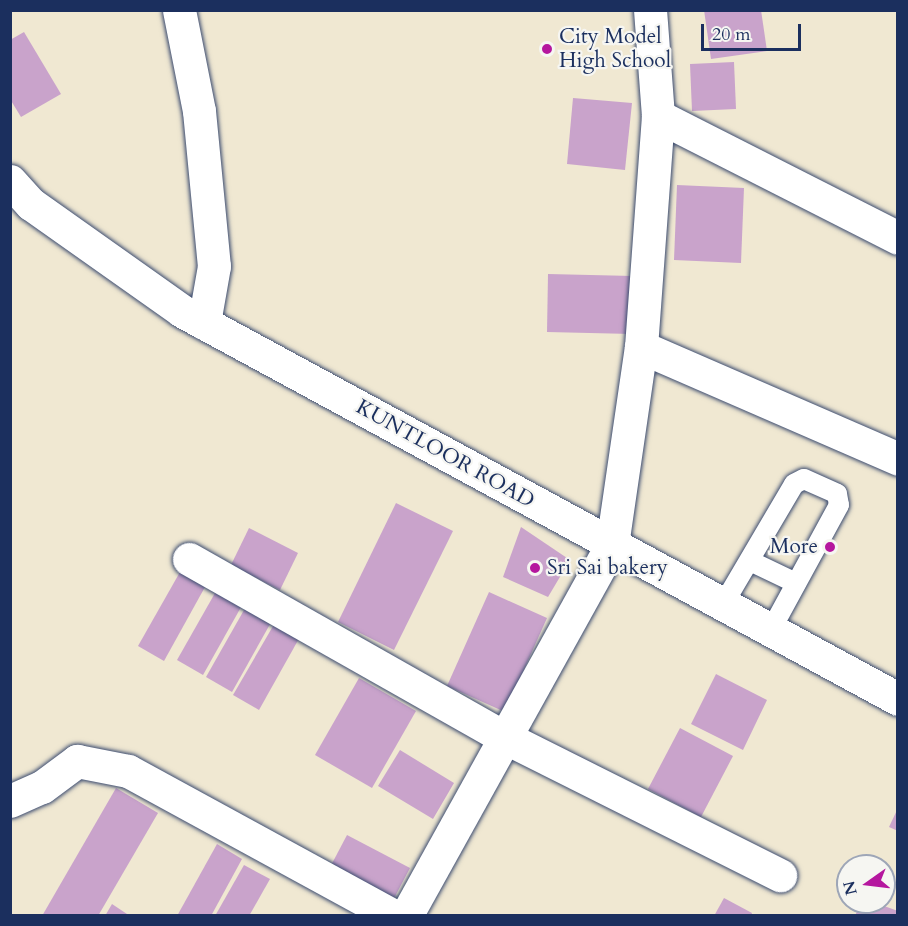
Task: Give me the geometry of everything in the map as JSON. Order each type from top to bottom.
[{"type":"street","points":[[179,10],[199,111],[214,266],[204,323]]},
{"type":"street","points":[[406,915],[612,545],[641,347],[658,116],[650,10]]},
{"type":"street","points":[[658,116],[897,238]]},
{"type":"street","name":"KUNTLOOR ROAD","points":[[10,182],[31,204],[204,323],[612,545],[772,628],[897,699]]},
{"type":"street","points":[[641,347],[897,459]]},
{"type":"street","points":[[189,558],[504,737],[780,875]]},
{"type":"street","points":[[10,801],[42,787],[77,761],[128,771],[394,915]]},
{"type":"lane","points":[[724,603],[798,481],[804,479],[837,494],[838,505],[772,628]]},
{"type":"lane","points":[[750,561],[796,583]]},
{"type":"building","points":[[704,10],[761,10],[767,51],[711,59]]},
{"type":"building","points":[[24,32],[61,94],[21,117],[10,99],[10,40]]},
{"type":"building","points":[[734,62],[736,109],[692,111],[690,64]]},
{"type":"building","points":[[573,98],[632,103],[625,170],[567,164]]},
{"type":"building","points":[[677,185],[744,188],[741,263],[674,260]]},
{"type":"building","points":[[548,274],[633,276],[632,334],[547,332]]},
{"type":"building","points":[[396,503],[453,531],[394,650],[338,622]]},
{"type":"building","name":"Sri Sai bakery","points":[[521,527],[570,560],[548,597],[503,577]]},
{"type":"building","points":[[249,528],[298,553],[280,590],[231,565]]},
{"type":"building","points":[[180,572],[205,587],[164,661],[138,646]]},
{"type":"building","points":[[219,586],[245,600],[203,675],[177,660]]},
{"type":"building","points":[[489,592],[547,618],[505,712],[447,686]]},
{"type":"building","points":[[248,603],[274,617],[232,692],[206,677]]},
{"type":"building","points":[[276,621],[301,635],[259,710],[233,695]]},
{"type":"building","points":[[716,674],[767,700],[743,750],[691,724]]},
{"type":"building","points":[[359,678],[416,711],[372,788],[315,755]]},
{"type":"building","points":[[680,728],[733,756],[701,817],[648,789]]},
{"type":"building","points":[[400,750],[454,783],[433,819],[378,786]]},
{"type":"building","points":[[116,788],[158,813],[98,916],[42,916]]},
{"type":"building","points":[[898,808],[898,831],[889,827]]},
{"type":"building","points":[[347,835],[410,868],[390,906],[327,873]]},
{"type":"building","points":[[217,844],[242,859],[211,916],[177,916]]},
{"type":"building","points":[[244,865],[270,879],[249,916],[215,916]]},
{"type":"building","points":[[724,898],[752,913],[751,916],[714,916]]},
{"type":"building","points":[[112,904],[130,916],[105,916]]},
{"type":"building","points":[[896,910],[898,911],[898,916],[855,916],[856,914],[896,914]]},
{"type":"place","name":"City Model High School","points":[[547,49]]},
{"type":"place","name":"More","points":[[830,547]]},
{"type":"place","name":"Sri Sai bakery","points":[[535,568]]}]
